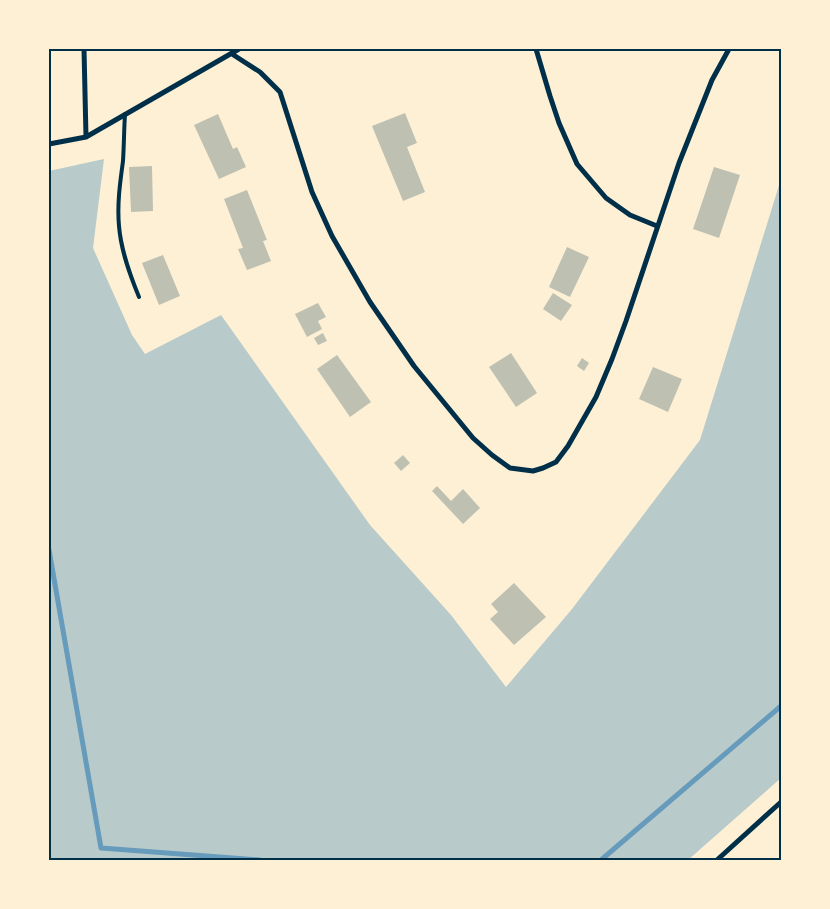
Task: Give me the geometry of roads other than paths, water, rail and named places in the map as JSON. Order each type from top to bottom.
[{"type":"street","points":[[84,49],[86,137]]},
{"type":"street","points":[[49,144],[86,137],[239,49]]},
{"type":"street","points":[[536,49],[559,123],[577,164],[606,198],[630,215],[658,226]]},
{"type":"street","points":[[232,54],[260,72],[280,92],[312,192],[332,236],[370,302],[414,366],[473,438],[492,455],[510,468],[533,470],[556,462],[568,446],[596,397],[626,321],[679,163],[712,80],[729,49]]},
{"type":"street","points":[[717,860],[781,802]]},
{"type":"lane","points":[[125,114],[119,194],[119,228],[124,256],[139,297]]},
{"type":"waterway","points":[[49,550],[101,848],[260,860]]},
{"type":"waterway","points":[[601,860],[781,706]]}]
